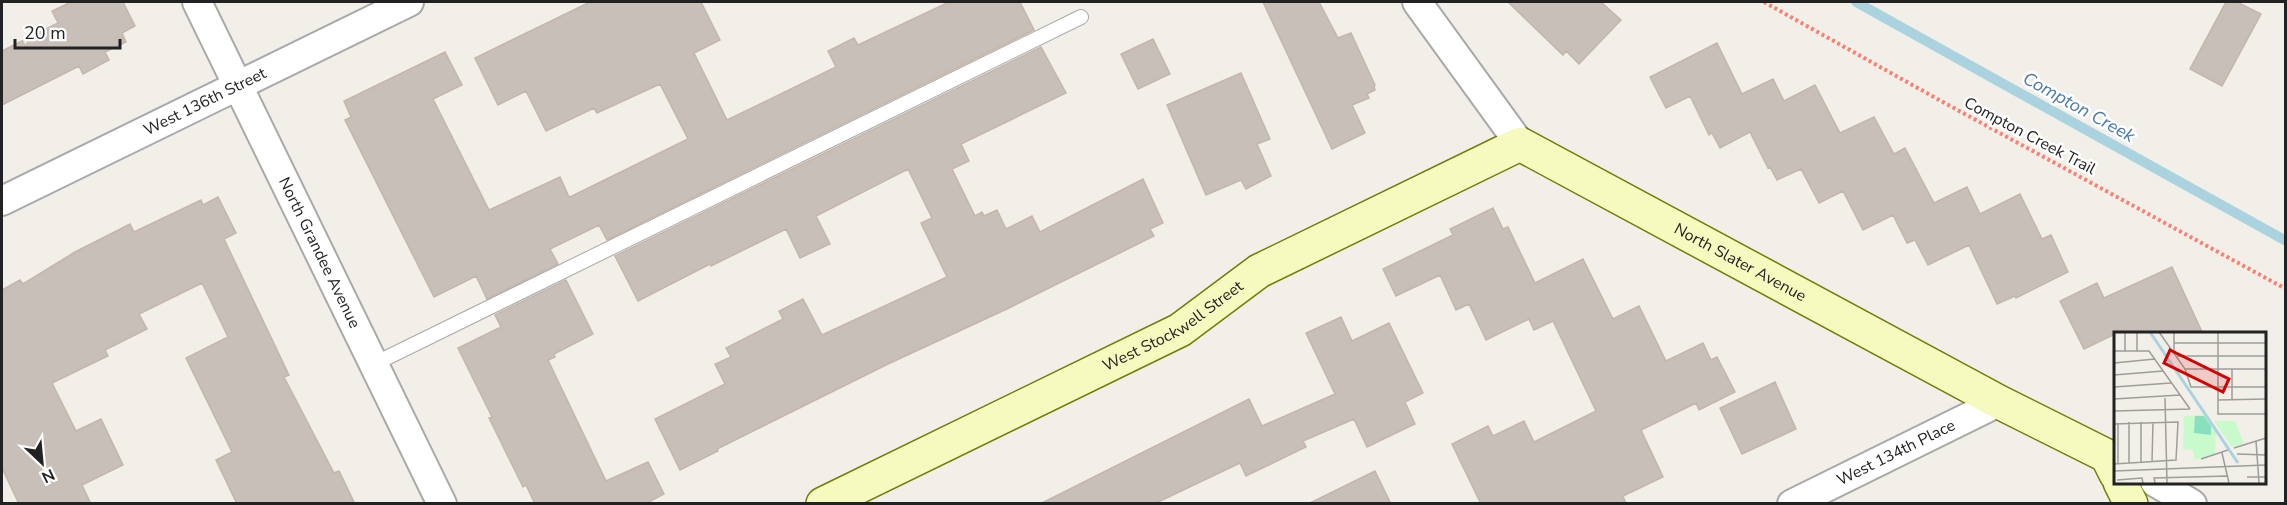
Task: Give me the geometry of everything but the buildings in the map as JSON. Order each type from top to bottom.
[{"type":"street","name":"North Grandee Avenue","points":[[196,2],[442,504]]},
{"type":"street","name":"West 136th Street","points":[[2,201],[409,2]]},
{"type":"street","name":"North Slater Avenue","points":[[1417,2],[1520,144],[1999,402],[2114,467]]},
{"type":"street","name":"West Stockwell Street","points":[[823,504],[1180,330],[1259,272],[1520,144]]},
{"type":"street","name":"West 134th Place","points":[[1792,504],[1999,402]]},
{"type":"street","points":[[2122,484],[2131,504]]},
{"type":"street","points":[[2157,484],[2192,504]]},
{"type":"lane","points":[[374,364],[1081,17]]},
{"type":"path","name":"Compton Creek Trail","points":[[1764,2],[1951,107],[2286,289]]},
{"type":"waterway","name":"Compton Creek","points":[[1856,2],[2286,241]]}]
